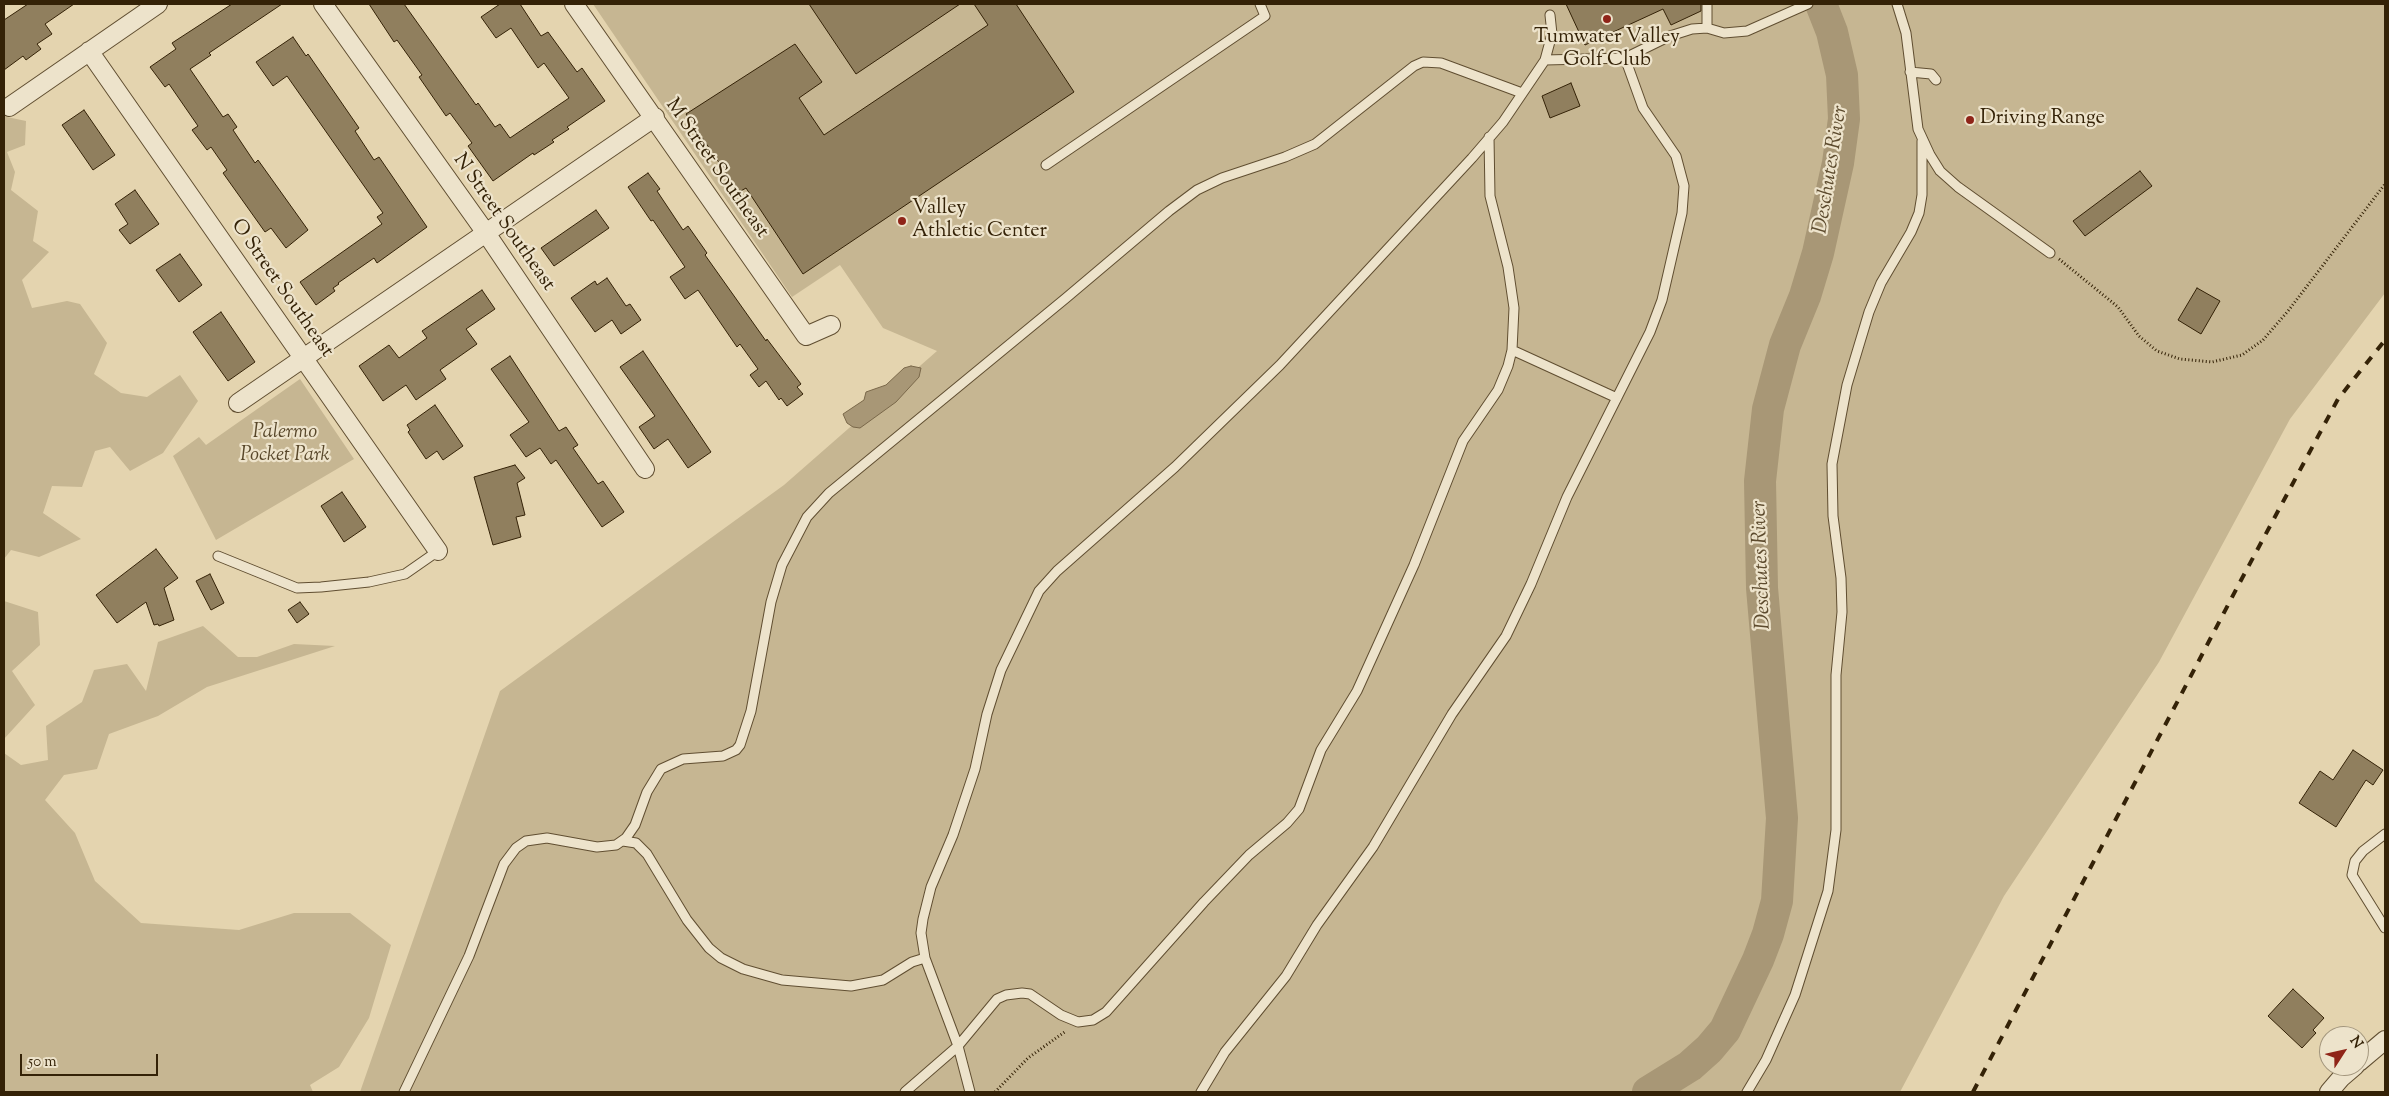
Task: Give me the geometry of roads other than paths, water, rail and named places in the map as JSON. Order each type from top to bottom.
[{"type":"street","points":[[9,107],[158,4]]},
{"type":"street","name":"N Street Southeast","points":[[323,4],[486,233],[645,469]]},
{"type":"street","name":"M Street Southeast","points":[[574,4],[655,117],[806,336],[831,325]]},
{"type":"street","name":"O Street Southeast","points":[[89,51],[438,551]]},
{"type":"street","points":[[238,403],[655,117]]},
{"type":"street","points":[[2369,1054],[2385,1040]]},
{"type":"street","points":[[2329,1092],[2343,1076]]},
{"type":"lane","points":[[1046,166],[1265,16],[1260,4]]},
{"type":"lane","points":[[1707,4],[1707,28]]},
{"type":"lane","points":[[1545,60],[1625,58],[1670,36],[1692,29],[1707,28],[1724,33],[1747,31],[1808,4]]},
{"type":"lane","points":[[1747,1092],[1766,1060],[1795,995],[1828,891],[1836,830],[1836,675],[1842,612],[1838,541],[1833,516],[1832,464],[1847,385],[1869,312],[1881,283],[1911,232],[1919,213],[1922,195],[1922,141],[1910,72],[1906,33],[1897,4]]},
{"type":"lane","points":[[970,1092],[958,1046],[926,958],[921,933],[931,886],[953,835],[975,769],[987,714],[1001,670],[1039,591],[1057,571],[1175,467],[1280,365],[1489,137],[1545,60],[1552,34],[1550,15]]},
{"type":"lane","points":[[1201,1092],[1225,1052],[1286,976],[1317,925],[1373,847],[1452,714],[1506,636],[1531,584],[1567,497],[1650,332],[1662,300],[1674,252],[1682,213],[1684,186],[1676,156],[1643,108],[1625,58]]},
{"type":"lane","points":[[404,1092],[469,956],[498,877],[512,853],[521,844],[535,840],[555,839],[601,847],[612,847],[623,841],[635,825],[650,785],[661,769],[683,759],[722,756],[736,750],[740,745],[745,735],[758,679],[776,584],[788,550],[807,517],[829,493],[1189,194],[1222,178],[1285,157],[1315,144],[1364,108],[1414,66],[1423,62],[1441,63],[1522,92]]},
{"type":"lane","points":[[1910,72],[1930,74],[1936,80]]},
{"type":"lane","points":[[905,1092],[958,1046],[997,999],[1006,994],[1026,993],[1061,1015],[1078,1022],[1100,1017],[1114,1005],[1204,902],[1249,855],[1287,823],[1299,809],[1321,750],[1357,691],[1414,565],[1463,441],[1498,390],[1512,350],[1514,308],[1508,267],[1490,196],[1489,137]]},
{"type":"lane","points":[[1922,141],[1940,171],[1958,187],[2050,253]]},
{"type":"lane","points":[[1512,350],[1617,398]]},
{"type":"lane","points":[[218,556],[297,588],[369,582],[405,574],[438,551]]},
{"type":"lane","points":[[2385,834],[2355,861],[2352,874],[2385,928]]},
{"type":"lane","points":[[623,841],[636,843],[647,854],[687,920],[709,948],[721,958],[743,970],[782,980],[851,986],[884,980],[912,962],[926,958]]},
{"type":"waterway","name":"Deschutes River","points":[[1648,1092],[1690,1066],[1709,1049],[1725,1030],[1758,960],[1768,934],[1777,901],[1782,818],[1762,588],[1760,481],[1768,409],[1785,345],[1805,296],[1818,253],[1838,163],[1844,119],[1842,75],[1832,32],[1821,4]]},
{"type":"railway","points":[[1973,1092],[2338,399],[2385,340]]},
{"type":"place","name":"Tumwater Valley Golf Club","points":[[1607,19]]},
{"type":"place","name":"Driving Range","points":[[1970,120]]},
{"type":"place","name":"Valley Athletic Center","points":[[902,221]]},
{"type":"park label","name":"Palermo Pocket Park","points":[[285,446]]}]
